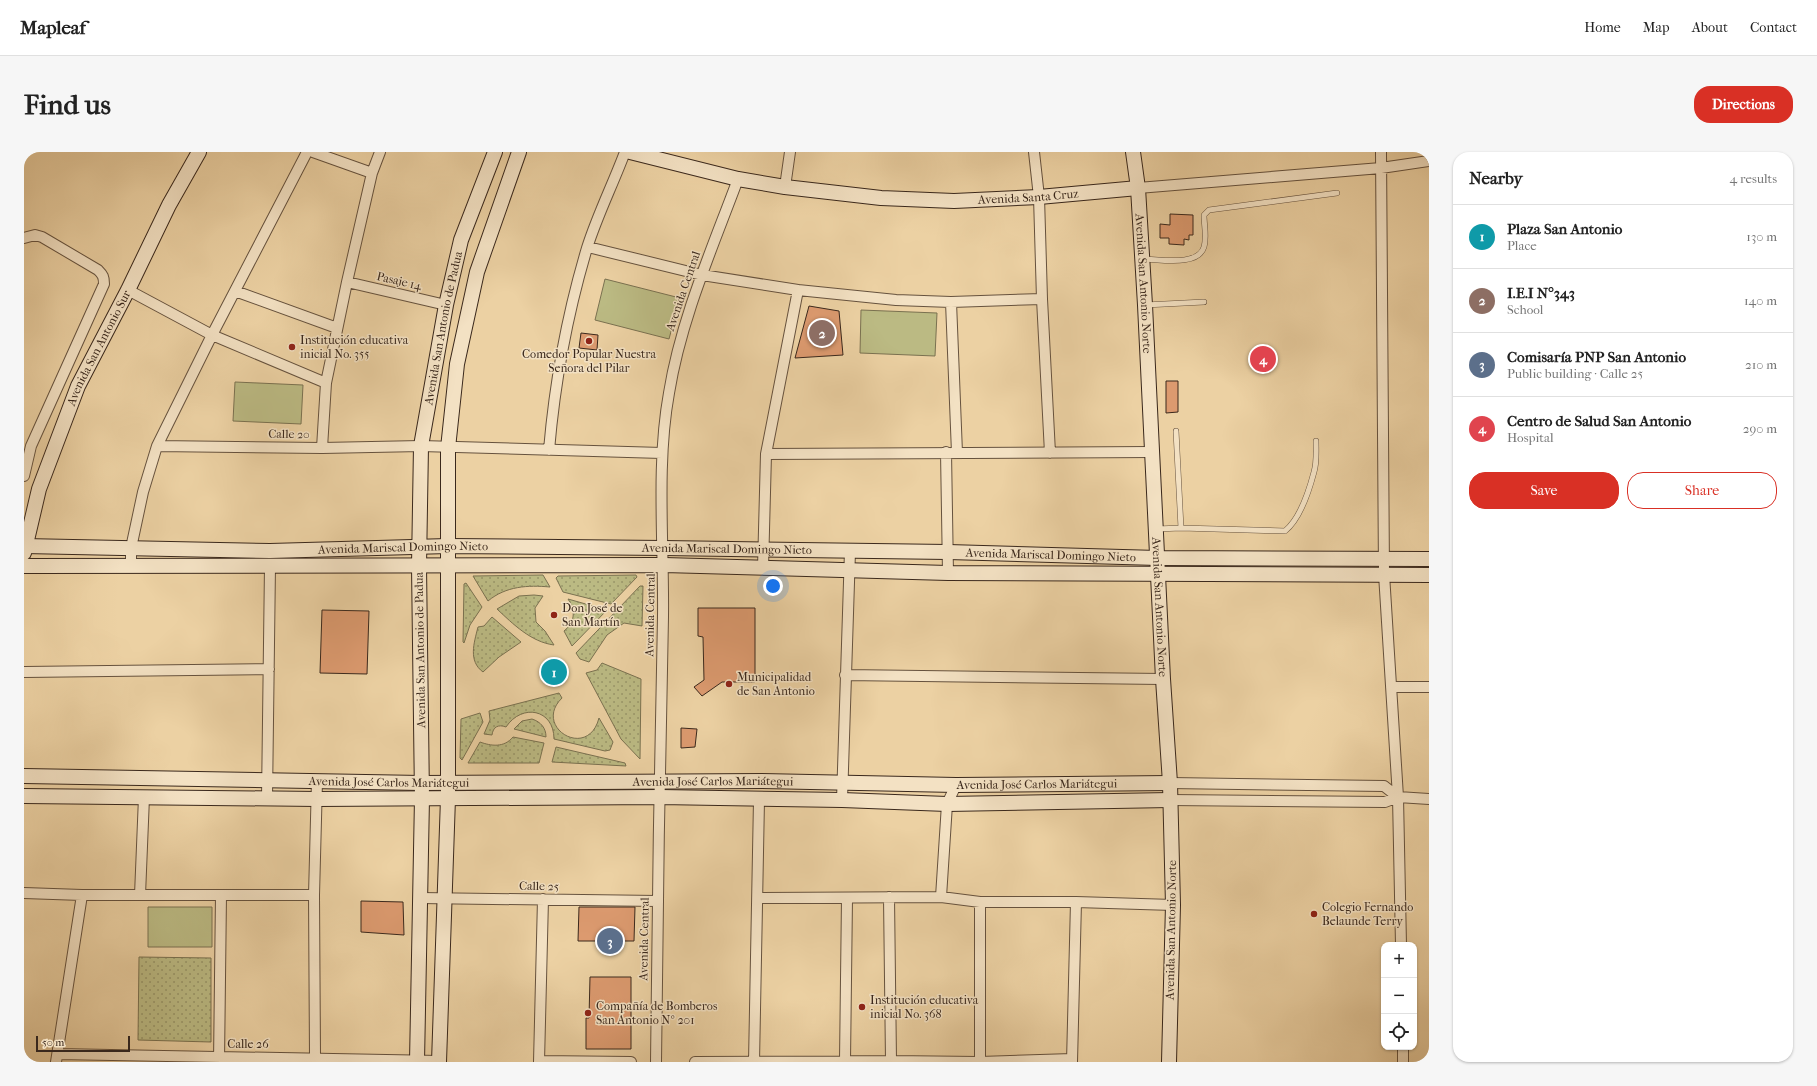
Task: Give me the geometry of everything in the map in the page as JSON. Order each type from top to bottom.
[{"type":"street","name":"Avenida San Antonio Sur","points":[[24,548],[39,489],[78,386],[128,290],[169,205],[199,152]]},
{"type":"street","points":[[131,566],[131,548],[143,492],[157,446],[212,334],[307,152]]},
{"type":"street","points":[[313,152],[372,173]]},
{"type":"street","points":[[322,448],[326,383],[346,282],[372,173],[380,152]]},
{"type":"street","name":"Avenida San Antonio de Padua","points":[[417,1061],[422,798],[419,566],[421,446],[446,305],[461,240],[495,152]]},
{"type":"street","name":"Avenida San Antonio de Padua","points":[[439,1061],[448,798],[448,448],[457,364],[477,272],[519,152]]},
{"type":"street","points":[[549,450],[553,399],[562,343],[588,247],[625,152]]},
{"type":"street","name":"Avenida Santa Cruz","points":[[630,152],[738,179],[785,187],[881,198],[954,201],[1039,197],[1381,168],[1429,161]]},
{"type":"street","points":[[785,187],[790,152]]},
{"type":"street","points":[[1034,152],[1039,197],[1042,299],[1050,452]]},
{"type":"street","name":"Avenida San Antonio Norte","points":[[1133,152],[1138,188],[1145,305],[1163,680],[1170,783],[1173,905],[1169,1062]]},
{"type":"street","points":[[1381,152],[1384,574],[1398,797],[1401,942]]},
{"type":"street","name":"Avenida Central","points":[[656,1062],[657,901],[664,565],[662,453],[668,393],[682,334],[702,275],[738,179]]},
{"type":"street","points":[[24,238],[35,235],[42,237],[98,270],[104,279],[104,284],[31,446],[24,476]]},
{"type":"street","points":[[588,247],[702,275],[798,290],[896,300],[952,302],[1042,299]]},
{"type":"street","name":"Pasaje 14","points":[[346,282],[446,305]]},
{"type":"street","points":[[128,290],[212,334],[326,383]]},
{"type":"street","points":[[763,568],[766,454],[798,290]]},
{"type":"street","points":[[235,291],[337,328]]},
{"type":"street","points":[[952,302],[957,453]]},
{"type":"street","name":"Calle 20","points":[[157,446],[322,448],[421,446],[448,448],[662,453]]},
{"type":"street","points":[[946,452],[948,573]]},
{"type":"street","points":[[766,454],[1152,452]]},
{"type":"street","name":"Avenida Mariscal Domingo Nieto","points":[[24,548],[131,548],[270,551],[448,546],[948,552],[1158,558],[1429,559]]},
{"type":"street","points":[[807,569],[808,550]]},
{"type":"street","points":[[842,800],[850,551]]},
{"type":"street","name":"Avenida Mariscal Domingo Nieto","points":[[24,566],[419,566],[448,564],[664,565],[948,573],[1429,575]]},
{"type":"street","points":[[267,798],[270,669],[270,566]]},
{"type":"street","points":[[24,672],[270,669]]},
{"type":"street","points":[[845,675],[1163,680]]},
{"type":"street","points":[[1391,687],[1429,687]]},
{"type":"street","name":"Avenida José Carlos Mariátegui","points":[[24,776],[421,782],[843,782],[956,785],[1170,783],[1384,786],[1398,797]]},
{"type":"street","points":[[315,1057],[314,895],[317,781]]},
{"type":"street","points":[[941,897],[947,804],[956,785]]},
{"type":"street","name":"Avenida José Carlos Mariátegui","points":[[24,796],[267,798],[660,797],[759,800],[842,800],[947,804],[1170,800],[1385,802],[1398,797],[1429,799]]},
{"type":"street","points":[[140,895],[144,797]]},
{"type":"street","points":[[754,1062],[759,800]]},
{"type":"street","points":[[24,893],[221,896],[314,895]]},
{"type":"street","points":[[57,1058],[82,895]]},
{"type":"street","points":[[219,1060],[221,896]]},
{"type":"street","name":"Calle 25","points":[[420,898],[444,897],[657,901]]},
{"type":"street","points":[[889,897],[891,1061]]},
{"type":"street","points":[[758,898],[941,897],[980,902],[1076,902],[1173,905]]},
{"type":"street","points":[[845,1061],[847,898]]},
{"type":"street","points":[[543,899],[539,1061],[632,1062]]},
{"type":"street","points":[[980,902],[980,1062]]},
{"type":"street","points":[[695,1062],[1072,1061],[1076,902]]},
{"type":"street","points":[[1403,1050],[1404,1062]]},
{"type":"street","name":"Calle 26","points":[[57,1058],[219,1060],[315,1057],[439,1061]]},
{"type":"lane","points":[[1142,259],[1186,260],[1195,258],[1200,254],[1204,246],[1204,215],[1209,210],[1337,193]]},
{"type":"lane","points":[[1145,305],[1204,302]]},
{"type":"lane","points":[[1176,431],[1181,528]]},
{"type":"lane","points":[[1156,529],[1181,528],[1285,531],[1298,517],[1314,472],[1316,441]]},
{"type":"shaded area","points":[[605,279],[680,298],[669,339],[595,320]]},
{"type":"shaded area","points":[[861,310],[937,313],[935,356],[860,353]]},
{"type":"shaded area","points":[[235,382],[303,385],[301,424],[233,421]]},
{"type":"shaded area","points":[[543,575],[550,587],[534,586],[510,589],[488,601],[473,576]]},
{"type":"shaded area","points":[[636,575],[637,577],[611,604],[563,592],[556,578],[558,576]]},
{"type":"shaded area","points":[[466,583],[482,607],[470,625],[464,643],[464,584]]},
{"type":"shaded area","points":[[640,586],[643,586],[642,626],[624,623],[607,635],[589,662],[580,659],[576,653]]},
{"type":"shaded area","points":[[519,596],[543,596],[535,608],[536,622],[545,631],[554,645],[538,640],[523,632],[497,609]]},
{"type":"shaded area","points":[[568,599],[607,610],[572,646],[564,631],[568,628],[573,616],[571,603]]},
{"type":"shaded area","points":[[492,617],[521,642],[499,657],[483,672],[475,663],[473,651],[478,627],[484,626]]},
{"type":"shaded area","points":[[602,663],[641,679],[640,759],[621,739],[586,673],[597,670]]},
{"type":"shaded area","points":[[559,693],[562,698],[555,709],[554,719],[558,728],[565,735],[575,738],[584,737],[593,731],[599,718],[613,742],[610,750],[605,751],[554,739],[553,729],[549,721],[536,713],[528,712],[520,715],[513,719],[506,727],[496,727],[493,730],[492,735],[484,734],[490,720],[489,711]]},
{"type":"shaded area","points":[[480,713],[483,722],[462,760],[460,758],[461,719]]},
{"type":"shaded area","points":[[532,719],[542,726],[546,737],[514,729],[522,721]]},
{"type":"shaded area","points":[[513,737],[544,743],[539,763],[468,763],[480,742],[497,745],[506,743]]},
{"type":"shaded area","points":[[556,747],[625,763],[626,766],[552,762]]},
{"type":"shaded area","points":[[148,907],[212,907],[212,947],[148,947]]},
{"type":"shaded area","points":[[139,957],[211,958],[211,1042],[138,1040]]},
{"type":"building","points":[[1170,214],[1193,215],[1193,235],[1189,235],[1189,240],[1184,239],[1184,245],[1169,244],[1169,238],[1160,238],[1160,224],[1170,225]]},
{"type":"building","points":[[809,306],[839,311],[843,355],[795,358]]},
{"type":"building","name":"Comedor Popular Nuestra Señora del Pilar","points":[[581,333],[598,335],[597,350],[579,348]]},
{"type":"building","points":[[1166,381],[1178,381],[1178,412],[1166,413]]},
{"type":"building","points":[[698,608],[755,608],[755,682],[722,682],[702,696],[694,687],[704,680],[703,637],[698,636]]},
{"type":"building","points":[[322,610],[369,611],[367,674],[320,673]]},
{"type":"building","points":[[681,728],[697,729],[695,747],[681,748]]},
{"type":"building","points":[[361,901],[403,902],[404,935],[361,932]]},
{"type":"building","points":[[579,907],[635,907],[634,941],[578,941]]},
{"type":"building","points":[[590,977],[631,977],[631,1049],[586,1049],[586,1018],[589,1018]]},
{"type":"place","name":"I.E.I N°343","points":[[822,333]]},
{"type":"place","name":"Comedor Popular Nuestra Señora del Pilar","points":[[589,341]]},
{"type":"place","name":"Institución educativa inicial No. 355","points":[[292,347]]},
{"type":"place","name":"Centro de Salud San Antonio","points":[[1263,359]]},
{"type":"place","name":"Don José de San Martín","points":[[554,615]]},
{"type":"place","name":"Plaza San Antonio","points":[[554,672]]},
{"type":"place","name":"Municipalidad de San Antonio","points":[[729,684]]},
{"type":"place","name":"Colegio Fernando Belaunde Terry","points":[[1314,914]]},
{"type":"place","name":"Comisaría PNP San Antonio","points":[[610,941]]},
{"type":"place","name":"Institución educativa inicial No. 368","points":[[862,1007]]},
{"type":"place","name":"Compañía de Bomberos San Antonio Nº 201","points":[[588,1013]]}]
